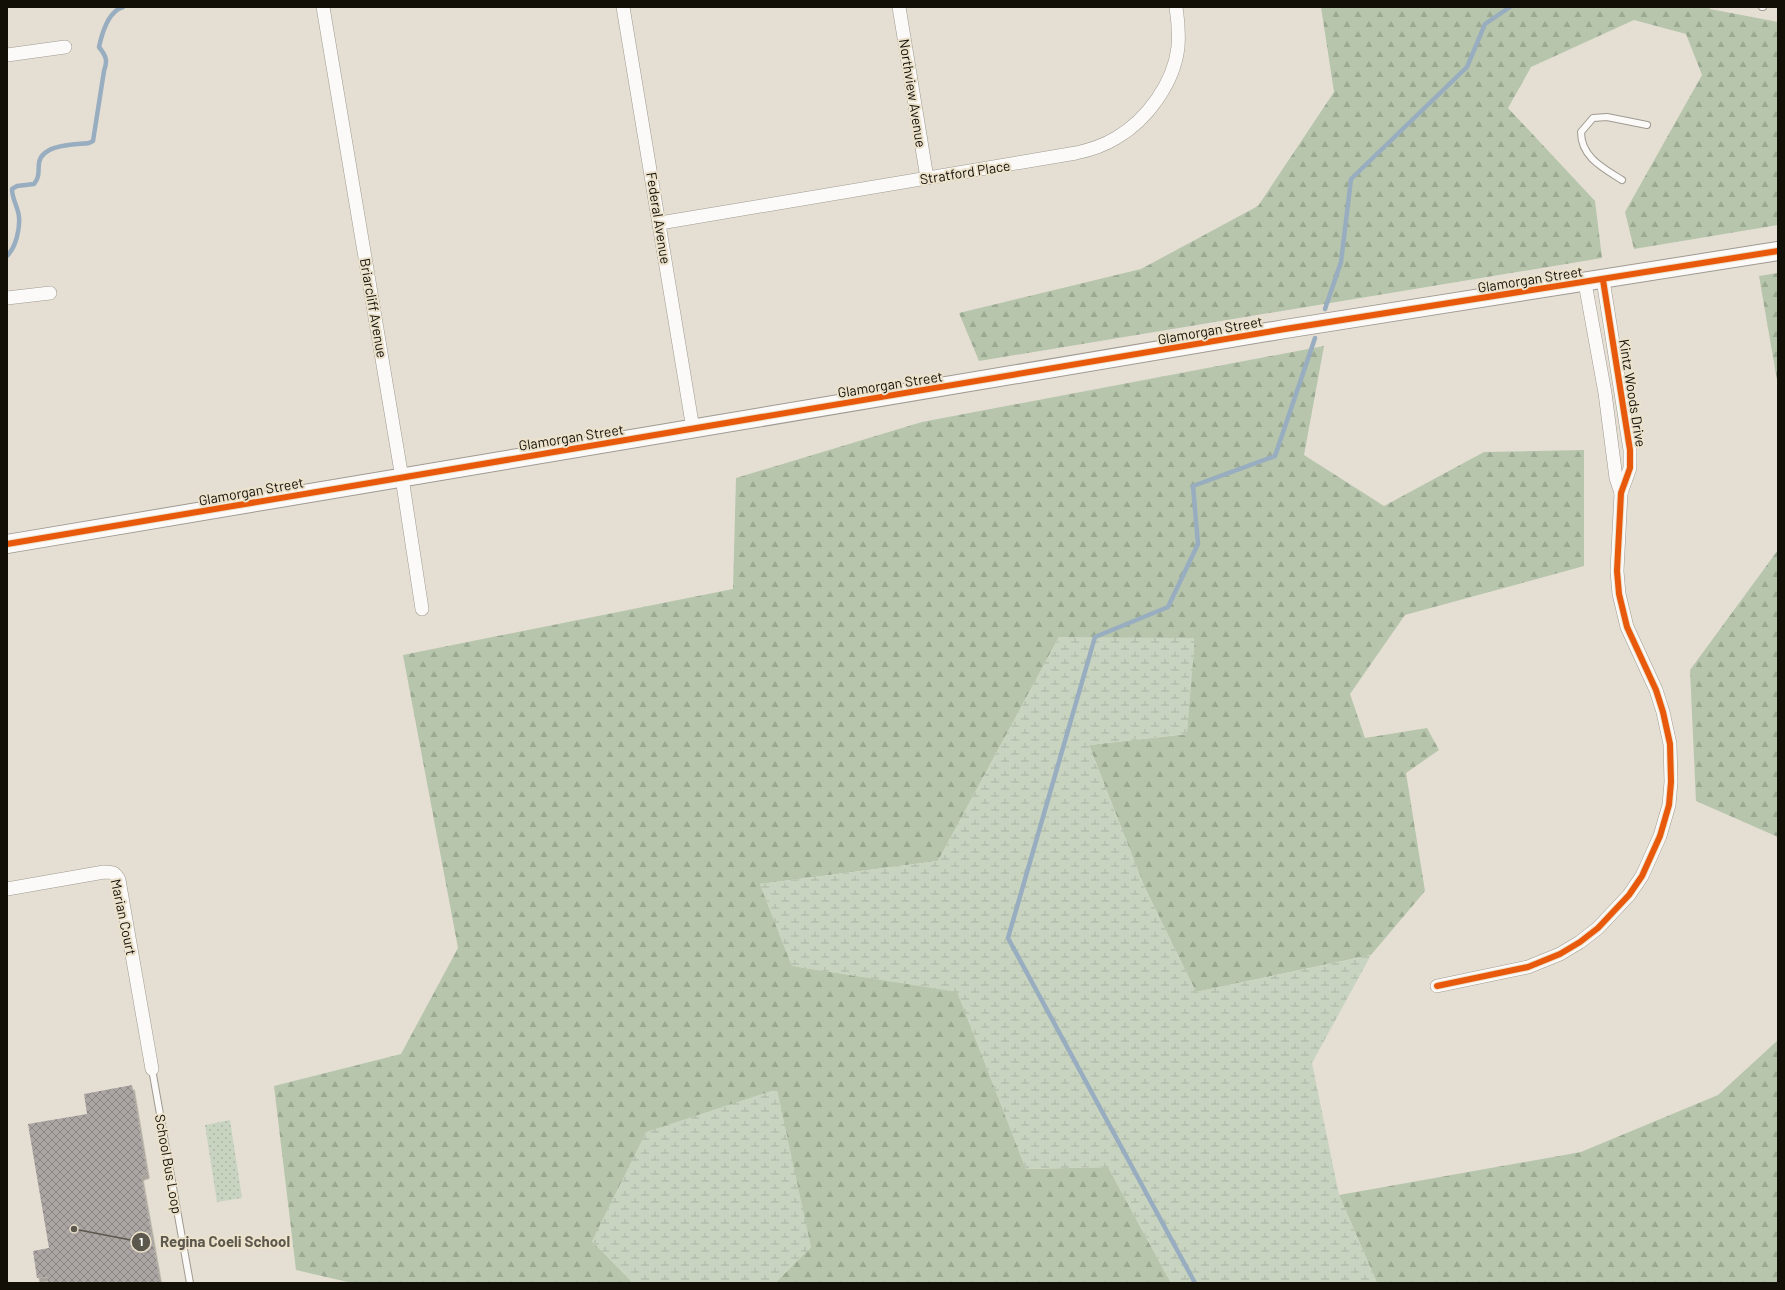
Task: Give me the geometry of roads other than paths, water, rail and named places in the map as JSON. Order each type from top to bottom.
[{"type":"street","name":"Briarcliff Avenue","points":[[323,7],[402,478],[422,609]]},
{"type":"street","name":"Federal Avenue","points":[[623,7],[693,429]]},
{"type":"street","name":"Northview Avenue","points":[[899,7],[927,178]]},
{"type":"street","name":"Stratford Place","points":[[660,223],[1076,153],[1097,148],[1117,138],[1134,124],[1150,108],[1163,90],[1172,70],[1178,38],[1176,7]]},
{"type":"street","points":[[7,55],[65,47]]},
{"type":"street","name":"Glamorgan Street","points":[[7,544],[1346,319],[1584,283],[1778,251]]},
{"type":"street","name":"Kintz Woods Drive","points":[[1437,986],[1528,967],[1560,954],[1580,942],[1598,928],[1629,895],[1642,876],[1660,836],[1669,805],[1671,782],[1670,744],[1663,712],[1656,690],[1627,628],[1619,594],[1617,548],[1621,493],[1628,475],[1630,456],[1603,280]]},
{"type":"street","name":"Kintz Woods Drive","points":[[1584,283],[1605,393],[1616,478],[1621,493]]},
{"type":"street","points":[[7,298],[50,292]]},
{"type":"street","points":[[1605,393],[1620,390]]},
{"type":"street","name":"Marian Court","points":[[7,889],[104,872],[112,872],[116,874],[119,880],[152,1069]]},
{"type":"lane","points":[[1622,180],[1600,166],[1589,155],[1581,142],[1581,132],[1593,118],[1600,117],[1647,125]]},
{"type":"lane","name":"School Bus Loop","points":[[152,1069],[190,1283]]},
{"type":"waterway","points":[[7,256],[13,248],[19,227],[18,213],[12,189],[17,186],[34,184],[38,176],[41,157],[46,152],[67,145],[89,143],[93,141],[106,64],[105,56],[99,47],[107,23],[114,13],[123,7]]},
{"type":"waterway","points":[[1325,309],[1341,262],[1351,179],[1467,67],[1485,24],[1510,7]]},
{"type":"waterway","points":[[1195,1283],[1008,938],[1095,637],[1168,607],[1198,544],[1193,486],[1275,456],[1315,338]]},
{"type":"place","name":"Regina Coeli School","points":[[74,1229]]}]
